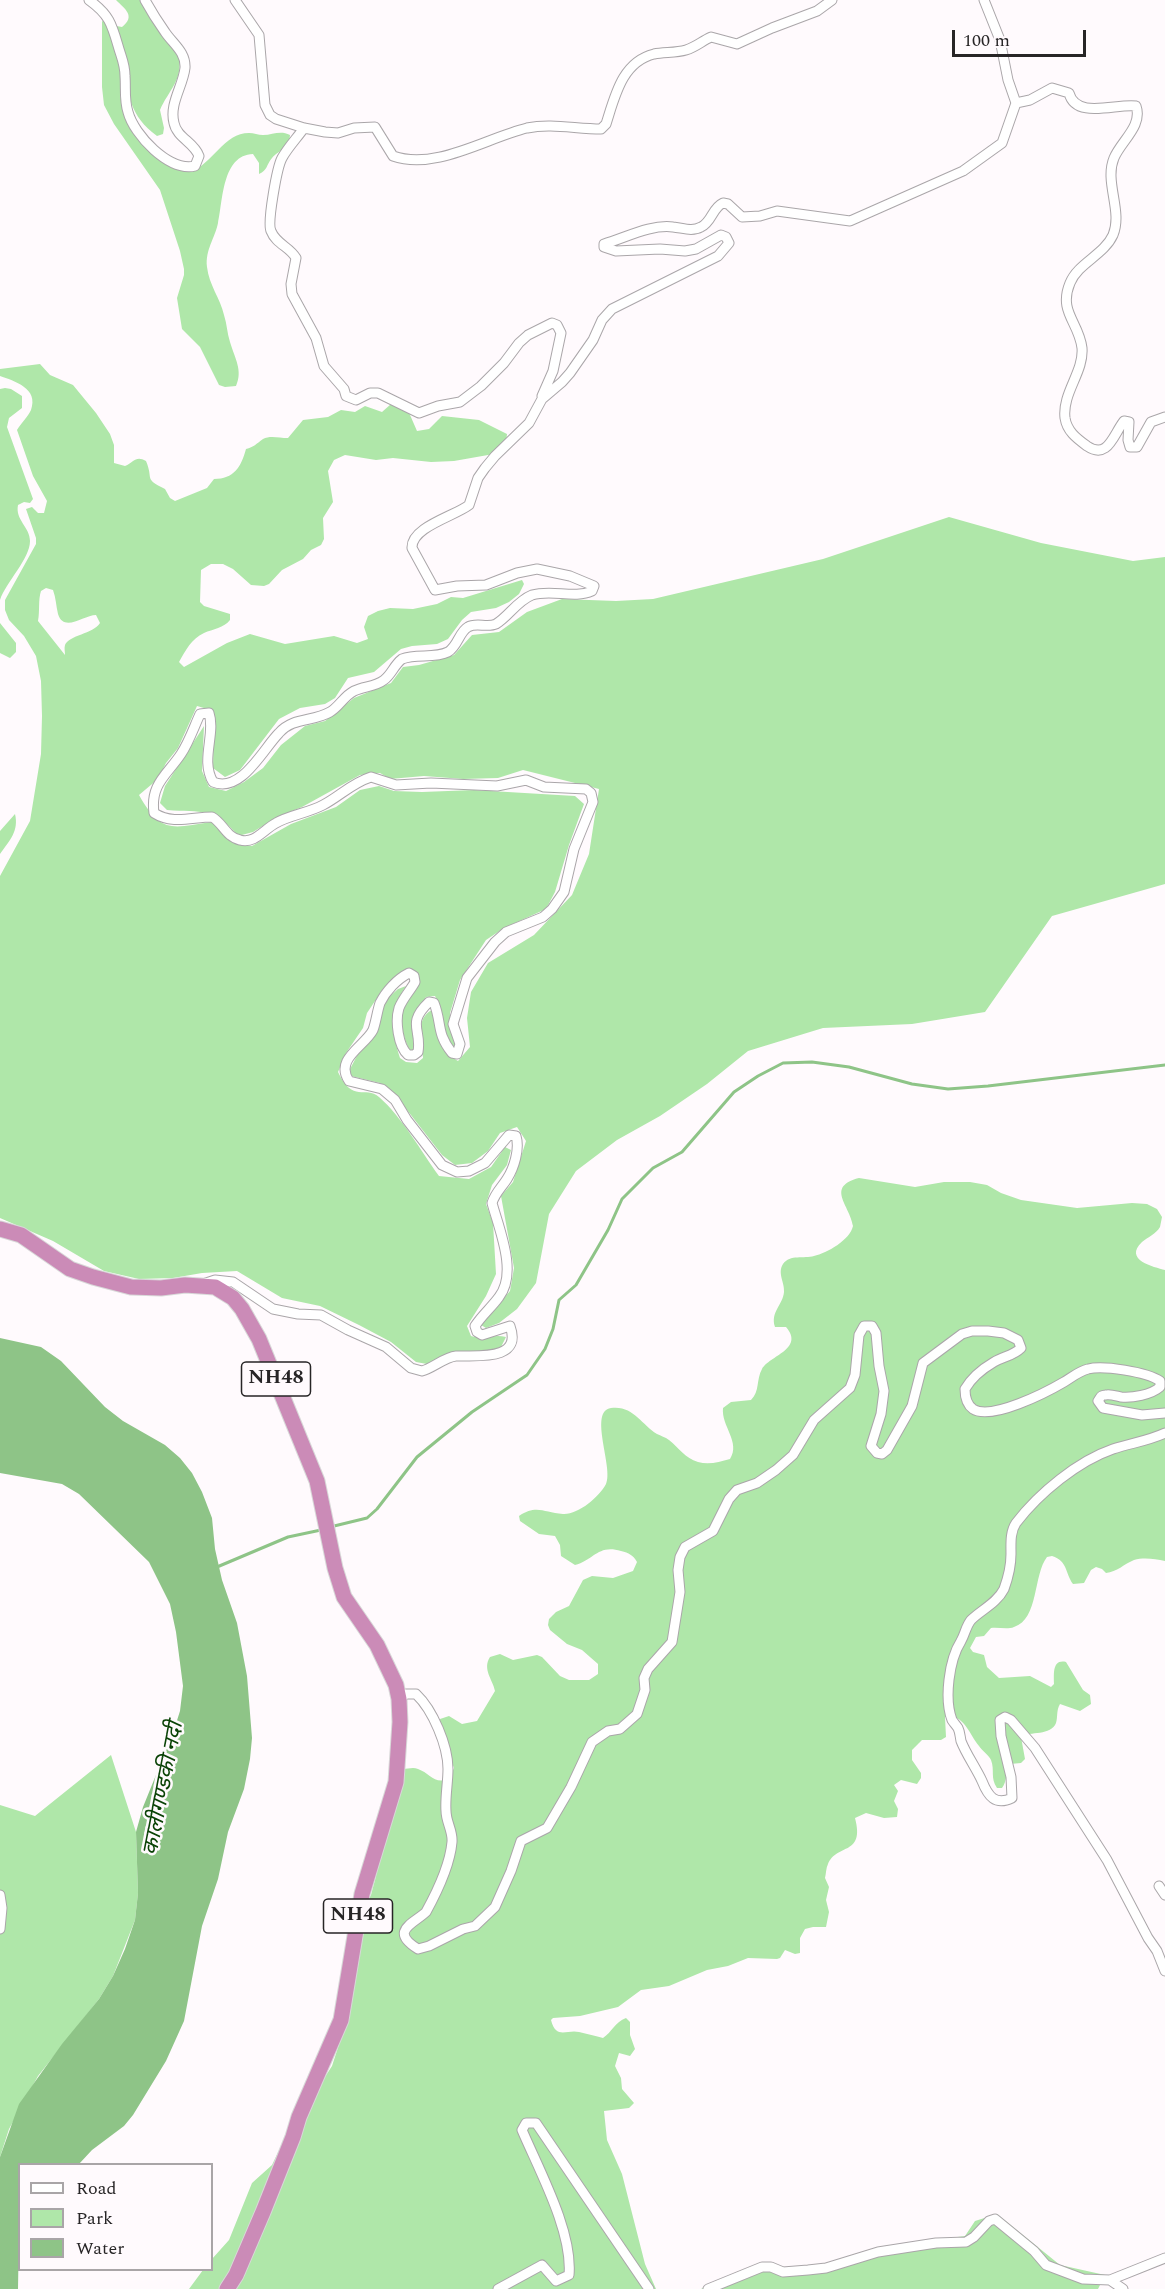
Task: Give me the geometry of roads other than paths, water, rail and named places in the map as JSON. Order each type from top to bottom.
[{"type":"highway","name":"NH48","points":[[0,1229],[21,1235],[70,1269],[93,1277],[131,1287],[161,1288],[185,1285],[215,1287],[233,1298],[251,1323],[317,1481],[335,1568],[344,1597],[377,1646],[396,1685],[400,1722],[396,1782],[362,1894],[341,2020],[299,2117],[263,2212],[227,2289]]},
{"type":"street","points":[[89,0],[112,22],[125,63],[126,102],[134,126],[155,152],[177,164],[195,166],[199,156],[197,150],[183,139],[173,123],[173,111],[185,67],[183,56],[145,0]]},
{"type":"street","points":[[235,0],[259,35],[261,77],[266,110],[276,119],[304,128],[338,133],[354,128],[375,127],[393,156],[408,159],[437,157],[526,129],[547,126],[601,129],[606,124],[623,77],[630,66],[640,59],[654,54],[684,51],[711,38],[737,44],[817,11],[832,0]]},
{"type":"street","points":[[199,1287],[209,1281],[227,1281],[243,1287],[273,1309],[298,1314],[321,1315],[386,1347],[411,1368],[422,1371],[454,1356],[496,1355],[509,1344],[512,1332],[510,1326],[482,1335],[477,1332],[475,1326],[505,1286],[505,1247],[492,1203],[513,1166],[518,1148],[516,1136],[508,1135],[485,1163],[469,1171],[457,1172],[442,1165],[407,1120],[395,1100],[382,1089],[349,1081],[345,1075],[346,1065],[352,1053],[367,1040],[373,1029],[381,1002],[401,977],[409,973],[414,976],[415,982],[404,997],[399,1009],[398,1020],[404,1051],[408,1055],[418,1052],[417,1017],[429,1002],[434,1003],[440,1034],[446,1046],[452,1053],[457,1053],[460,1044],[453,1024],[467,978],[495,942],[506,932],[543,917],[552,909],[564,892],[574,849],[591,812],[593,802],[591,793],[586,789],[544,787],[526,780],[497,786],[431,783],[396,785],[371,777],[344,790],[323,805],[279,822],[256,838],[244,841],[229,835],[212,817],[170,819],[154,813],[156,788],[161,777],[182,753],[200,714],[209,713],[211,719],[207,750],[210,777],[213,782],[224,785],[240,778],[250,769],[283,729],[296,721],[315,718],[330,712],[352,691],[384,681],[402,659],[444,653],[453,648],[467,627],[498,623],[520,602],[534,595],[550,592],[582,594],[592,591],[594,586],[584,581],[537,569],[517,573],[486,585],[457,586],[435,590],[412,548],[413,538],[469,505],[478,478],[495,456],[529,423],[542,399],[562,382],[579,362],[602,320],[612,309],[718,256],[729,246],[726,237],[721,235],[696,249],[685,250],[616,251],[604,247],[604,244],[651,229],[672,226],[690,230],[701,228],[716,208],[723,203],[728,204],[742,217],[748,218],[777,211],[842,222],[860,218],[886,204],[963,171],[1002,143],[1016,104],[1000,40],[984,0]]},
{"type":"street","points":[[1016,104],[1030,100],[1052,88],[1069,93],[1078,106],[1098,108],[1127,104],[1136,106],[1138,113],[1131,133],[1113,158],[1111,176],[1115,212],[1113,235],[1101,251],[1071,281],[1065,304],[1082,349],[1078,370],[1066,404],[1065,417],[1070,432],[1093,450],[1102,451],[1109,447],[1124,421],[1129,422],[1130,447],[1137,447],[1151,422],[1165,417]]},
{"type":"street","points":[[304,128],[290,145],[278,166],[270,228],[275,238],[291,250],[296,258],[291,284],[292,294],[316,338],[324,366],[344,388],[346,396],[356,400],[370,393],[378,393],[403,403],[419,413],[438,406],[457,403],[481,386],[528,335],[552,323],[557,325],[561,333],[553,371],[542,393],[542,399]]},
{"type":"street","points":[[399,1700],[406,1694],[416,1694],[426,1704],[434,1718],[448,1769],[446,1815],[451,1827],[452,1841],[446,1864],[426,1912],[406,1927],[405,1935],[408,1943],[418,1949],[475,1926],[495,1906],[512,1871],[521,1841],[548,1828],[571,1787],[592,1742],[608,1731],[620,1729],[637,1714],[645,1690],[644,1678],[648,1669],[672,1642],[680,1592],[678,1570],[680,1557],[685,1547],[713,1531],[729,1498],[737,1490],[757,1483],[793,1455],[814,1420],[850,1388],[855,1374],[859,1335],[864,1326],[872,1326],[876,1333],[876,1347],[884,1391],[881,1414],[871,1446],[877,1453],[882,1454],[887,1450],[909,1412],[923,1363],[962,1334],[972,1331],[1004,1333],[1018,1340],[1021,1348],[1015,1354],[994,1362],[971,1379],[965,1389],[968,1403],[979,1412],[1020,1404],[1077,1373],[1099,1368],[1150,1376],[1160,1381],[1160,1387],[1149,1393],[1123,1397],[1106,1394],[1101,1396],[1098,1401],[1103,1408],[1142,1415],[1165,1413]]},
{"type":"street","points":[[1165,1432],[1088,1460],[1048,1488],[1015,1525],[1010,1540],[1010,1571],[1003,1590],[994,1602],[971,1620],[955,1650],[949,1670],[952,1720],[959,1730],[962,1742],[987,1793],[996,1801],[1004,1802],[1012,1798],[1011,1777],[1001,1736],[1000,1720],[1005,1717],[1011,1720],[1035,1748],[1107,1860],[1165,1971]]},
{"type":"street","points":[[1159,1886],[1165,1895]]},
{"type":"street","points":[[0,1895],[2,1908],[0,1929]]},
{"type":"street","points":[[498,2289],[542,2265],[556,2281],[569,2275],[570,2266],[562,2227],[522,2130],[526,2123],[536,2123],[649,2289]]},
{"type":"street","points":[[708,2289],[762,2267],[771,2267],[783,2272],[826,2268],[878,2252],[936,2243],[966,2242],[974,2237],[989,2220],[995,2219],[1035,2251],[1046,2265],[1083,2279],[1110,2280],[1165,2258]]},
{"type":"street","points":[[1110,2280],[1123,2289]]},
{"type":"water","name":"कालीगण्डकी नदी","points":[[0,1338],[41,1347],[61,1361],[105,1407],[123,1421],[165,1445],[180,1458],[192,1473],[212,1518],[215,1549],[222,1580],[237,1623],[247,1676],[252,1738],[244,1789],[228,1832],[218,1879],[202,1926],[184,2021],[166,2061],[124,2126],[92,2150],[80,2163],[18,2163],[18,2289],[0,2289],[0,2157],[19,2104],[62,2044],[99,1999],[113,1976],[125,1949],[135,1920],[138,1893],[136,1832],[143,1807],[173,1733],[180,1711],[183,1686],[170,1604],[149,1562],[79,1494],[62,1484],[0,1473]]},
{"type":"waterway","points":[[330,1527],[367,1518],[377,1509],[417,1457],[472,1412],[527,1375],[545,1349],[553,1329],[559,1300],[576,1285],[608,1230],[622,1199],[653,1168],[682,1152],[734,1092],[758,1076],[783,1063],[812,1062],[849,1067],[912,1084],[948,1089],[1165,1065]]},
{"type":"waterway","points":[[217,1567],[288,1537],[321,1530]]}]
